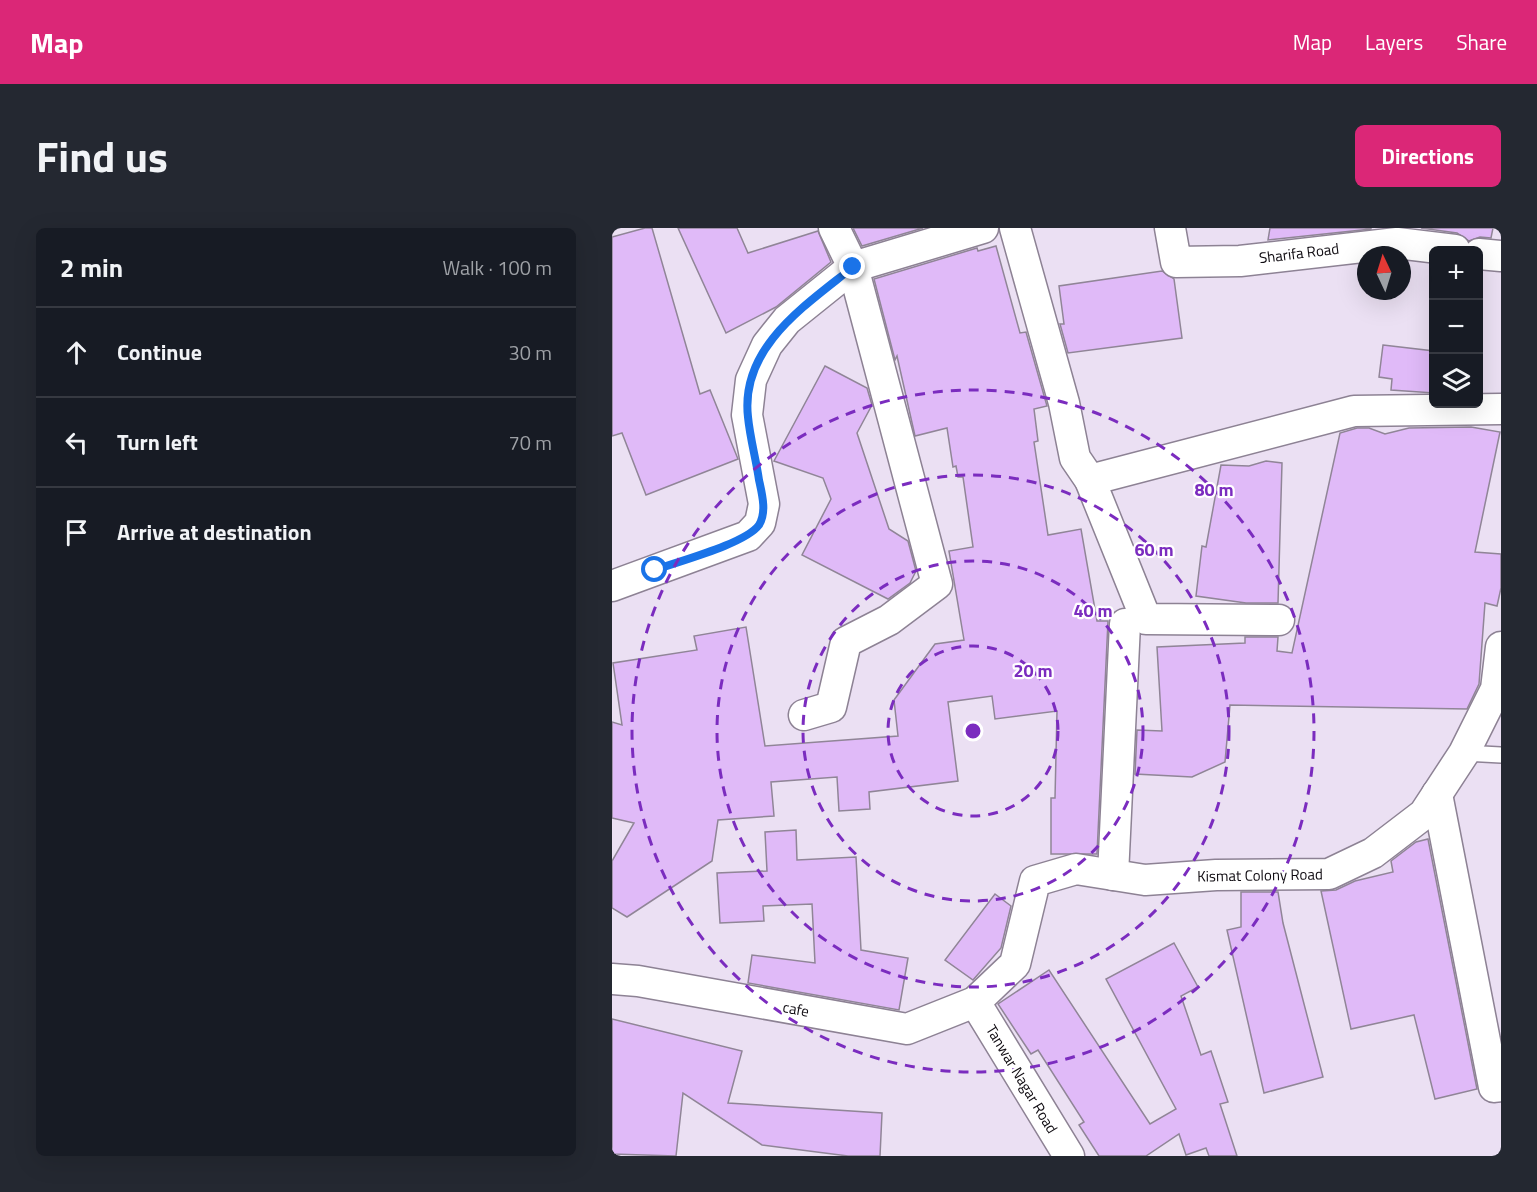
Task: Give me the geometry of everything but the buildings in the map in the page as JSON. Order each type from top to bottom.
[{"type":"street","points":[[804,715],[831,708],[846,642],[889,620],[936,584],[853,267],[834,228]]},
{"type":"street","points":[[612,586],[748,536],[760,523],[764,504],[747,415],[751,380],[767,345],[787,320],[853,267],[983,228]]},
{"type":"street","points":[[1015,228],[1064,403],[1076,458],[1090,480],[1146,619],[1279,620]]},
{"type":"street","name":"Sharifa Road","points":[[1170,228],[1176,262],[1240,261],[1397,243],[1429,247]]},
{"type":"street","points":[[1483,254],[1501,256]]},
{"type":"street","points":[[1090,480],[1354,411],[1501,409]]},
{"type":"street","points":[[1113,875],[1125,624]]},
{"type":"street","name":"Kismat Colony Road","points":[[975,1002],[1015,964],[1035,881],[1076,869],[1144,880],[1216,875],[1329,874],[1372,854],[1424,814],[1464,753],[1496,689],[1501,647]]},
{"type":"street","points":[[1437,794],[1494,1087],[1501,1086]]},
{"type":"street","name":"cafe","points":[[612,979],[638,981],[907,1029],[975,1002]]},
{"type":"street","name":"Tanwar Nagar Road","points":[[975,1002],[1069,1156]]},
{"type":"lane","points":[[1464,753],[1501,755]]},
{"type":"route","points":[[655,570],[748,536],[760,523],[764,504],[747,415],[751,380],[767,345],[787,320],[853,267]]}]
